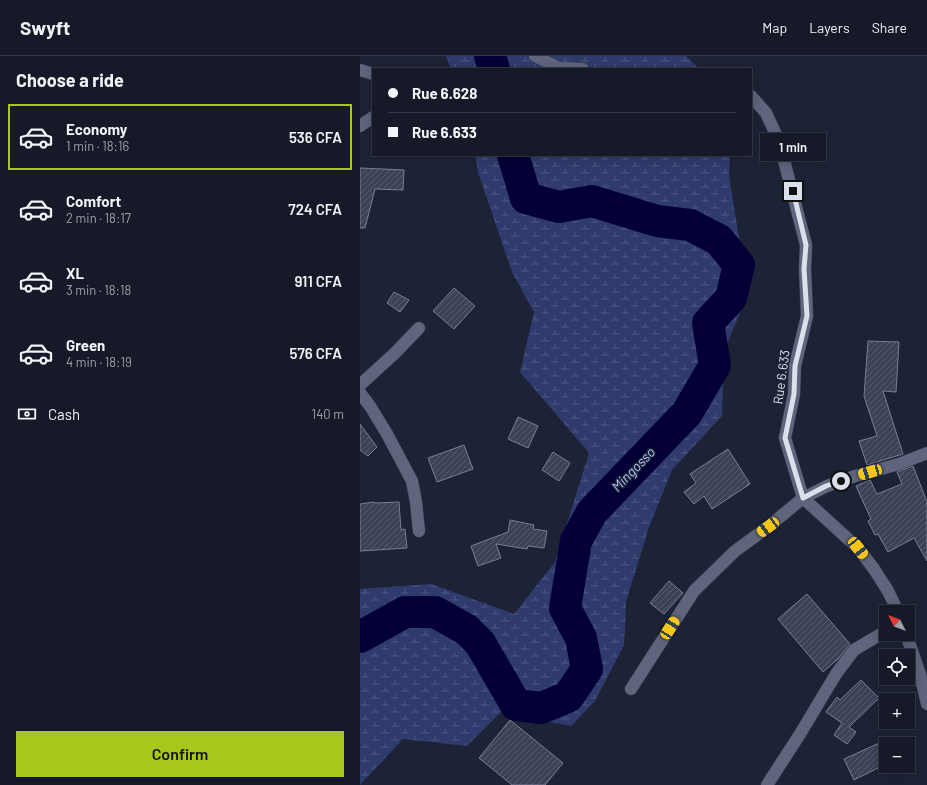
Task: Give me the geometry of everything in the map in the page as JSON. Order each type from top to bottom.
[{"type":"street","points":[[535,56],[554,68]]},
{"type":"street","points":[[360,70],[372,74]]},
{"type":"street","name":"Rue 6.633","points":[[752,97],[766,113],[779,141],[806,245],[804,269],[807,316],[795,366],[794,394],[785,438],[803,498]]},
{"type":"street","points":[[360,126],[372,118]]},
{"type":"street","points":[[360,386],[419,328]]},
{"type":"street","points":[[360,393],[370,406],[387,434],[412,481],[419,531]]},
{"type":"street","points":[[631,689],[694,591],[735,551],[768,527],[803,498],[826,486],[855,476],[899,464],[927,453]]},
{"type":"street","points":[[803,498],[858,548],[874,569],[894,605]]},
{"type":"street","points":[[766,785],[800,734],[836,674],[854,650],[879,635]]},
{"type":"street","points":[[908,641],[920,674],[927,704]]},
{"type":"green space","points":[[446,56],[686,56],[698,68],[451,68]]},
{"type":"green space","points":[[475,156],[730,156],[729,176],[748,294],[724,351],[722,416],[672,470],[649,527],[626,602],[624,645],[595,701],[571,726],[501,712],[467,746],[403,739],[360,785],[360,589],[431,584],[514,614],[555,562],[589,453],[520,372],[534,312],[512,272],[478,172]]},
{"type":"building","points":[[360,168],[404,170],[403,190],[375,189],[365,228],[360,228]]},
{"type":"building","points":[[454,288],[475,306],[454,329],[433,311]]},
{"type":"building","points":[[394,292],[409,300],[400,312],[387,303]]},
{"type":"building","points":[[868,341],[899,342],[896,392],[883,391],[903,454],[867,465],[859,441],[877,436],[864,396]]},
{"type":"building","points":[[518,417],[538,426],[528,448],[508,439]]},
{"type":"building","points":[[360,424],[377,447],[368,456],[360,450]]},
{"type":"building","points":[[464,445],[473,469],[437,482],[428,458]]},
{"type":"building","points":[[728,449],[750,484],[712,509],[704,496],[694,504],[684,492],[696,483],[690,474]]},
{"type":"building","points":[[553,452],[570,463],[559,481],[542,470]]},
{"type":"building","points":[[913,466],[927,502],[927,561],[914,538],[888,552],[878,534],[875,535],[868,521],[871,519],[856,486],[870,480],[877,494],[902,484],[897,472]]},
{"type":"building","points":[[374,502],[399,502],[401,530],[405,529],[407,548],[360,551],[360,504]]},
{"type":"building","points":[[510,520],[534,525],[533,529],[547,531],[544,548],[528,546],[527,549],[496,544],[501,558],[478,566],[471,546],[508,532]]},
{"type":"building","points":[[669,581],[683,593],[664,614],[650,603]]},
{"type":"building","points":[[807,594],[850,644],[838,659],[823,672],[778,619]]},
{"type":"building","points":[[861,680],[879,698],[849,727],[856,732],[847,744],[834,735],[842,723],[826,712],[837,697],[840,700]]},
{"type":"building","points":[[510,720],[563,763],[545,785],[512,785],[479,758]]},
{"type":"building","points":[[879,743],[879,768],[854,780],[844,759]]},
{"type":"waterway","name":"Mingosso","points":[[490,56],[494,68]]},
{"type":"waterway","name":"Mingosso","points":[[360,637],[405,612],[435,612],[467,630],[480,643],[516,705],[541,708],[568,697],[587,669],[581,638],[565,608],[576,541],[592,512],[687,413],[715,365],[708,323],[731,298],[739,265],[719,240],[690,225],[657,221],[592,201],[559,207],[526,198],[513,156]]},
{"type":"route","points":[[793,191],[806,245],[804,269],[807,316],[795,366],[794,394],[785,438],[803,498],[826,486],[841,481]]}]
